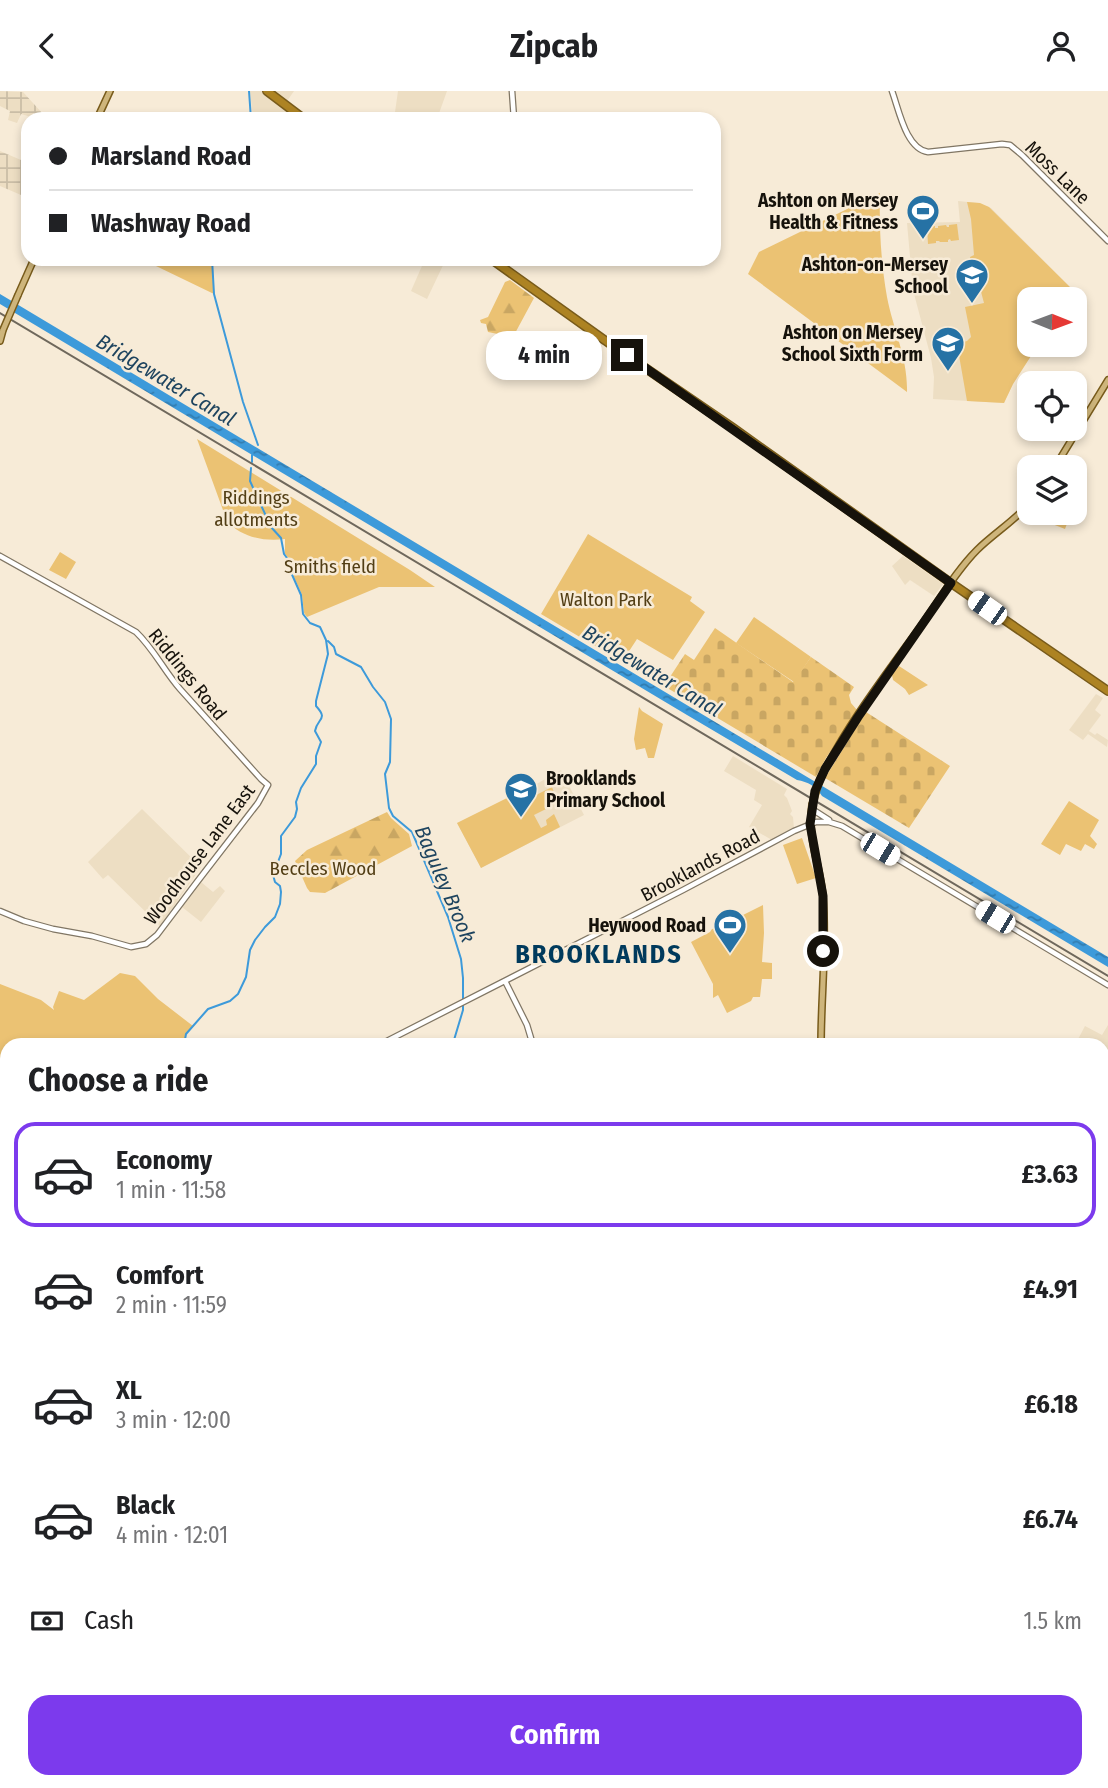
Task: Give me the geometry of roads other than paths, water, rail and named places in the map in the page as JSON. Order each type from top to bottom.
[{"type":"highway","points":[[267,91],[295,112]]},
{"type":"highway","points":[[501,266],[1108,691]]},
{"type":"main road","points":[[100,112],[110,91]]},
{"type":"main road","points":[[0,341],[31,266]]},
{"type":"main road","points":[[1062,455],[1108,380]]},
{"type":"main road","points":[[821,1038],[824,909],[810,824],[820,779],[867,702],[951,583],[977,550],[1017,516]]},
{"type":"street","points":[[512,91],[514,112]]},
{"type":"street","name":"Moss Lane","points":[[892,91],[908,136],[921,151],[1010,145],[1108,241]]},
{"type":"street","name":"Riddings Road","points":[[0,556],[136,632],[180,689],[268,785]]},
{"type":"street","name":"Woodhouse Lane East","points":[[0,911],[37,925],[129,947],[142,946],[151,940],[258,803],[268,785]]},
{"type":"street","points":[[814,808],[821,816],[1108,985]]},
{"type":"street","points":[[810,824],[834,823]]},
{"type":"street","name":"Brooklands Road","points":[[393,1038],[810,824]]},
{"type":"street","points":[[505,981],[531,1038]]},
{"type":"water","points":[[0,294],[1108,957],[1108,967],[822,796],[811,785],[797,780],[687,715],[0,304]]},
{"type":"waterway","points":[[249,91],[250,112]]},
{"type":"waterway","name":"Bridgewater Canal","points":[[212,266],[214,294],[243,402],[258,445]]},
{"type":"waterway","points":[[252,455],[252,462]]},
{"type":"waterway","points":[[185,1038],[208,1009],[230,1001],[238,994],[246,977],[250,950],[275,917],[281,892],[273,875],[281,854],[281,836],[295,817],[296,802],[316,764],[321,742],[315,731],[322,717],[316,701],[328,654],[326,640],[320,627],[310,623],[303,614],[301,595],[290,570],[290,562],[284,554],[281,538],[271,527],[250,481],[251,468]]},
{"type":"waterway","name":"Baguley Brook","points":[[328,641],[336,654],[361,667],[385,702],[391,719],[390,762],[385,774],[389,808],[393,816],[412,832],[448,917],[461,959],[463,1010],[455,1038]]},
{"type":"tram line","points":[[0,313],[1108,976]]},
{"type":"place","name":"Ashton on Mersey Health & Fitness","points":[[923,241]]},
{"type":"place","name":"Ashton-on-Mersey School","points":[[972,305]]},
{"type":"place","name":"Ashton on Mersey School Sixth Form","points":[[948,373]]},
{"type":"place","name":"Brooklands Primary School","points":[[521,819]]},
{"type":"place","name":"Heywood Road","points":[[730,955]]},
{"type":"district","name":"BROOKLANDS","points":[[599,954]]},
{"type":"park label","name":"Riddings allotments","points":[[256,508]]},
{"type":"park label","name":"Smiths field","points":[[330,566]]},
{"type":"park label","name":"Walton Park","points":[[606,599]]},
{"type":"park label","name":"Beccles Wood","points":[[323,868]]}]
